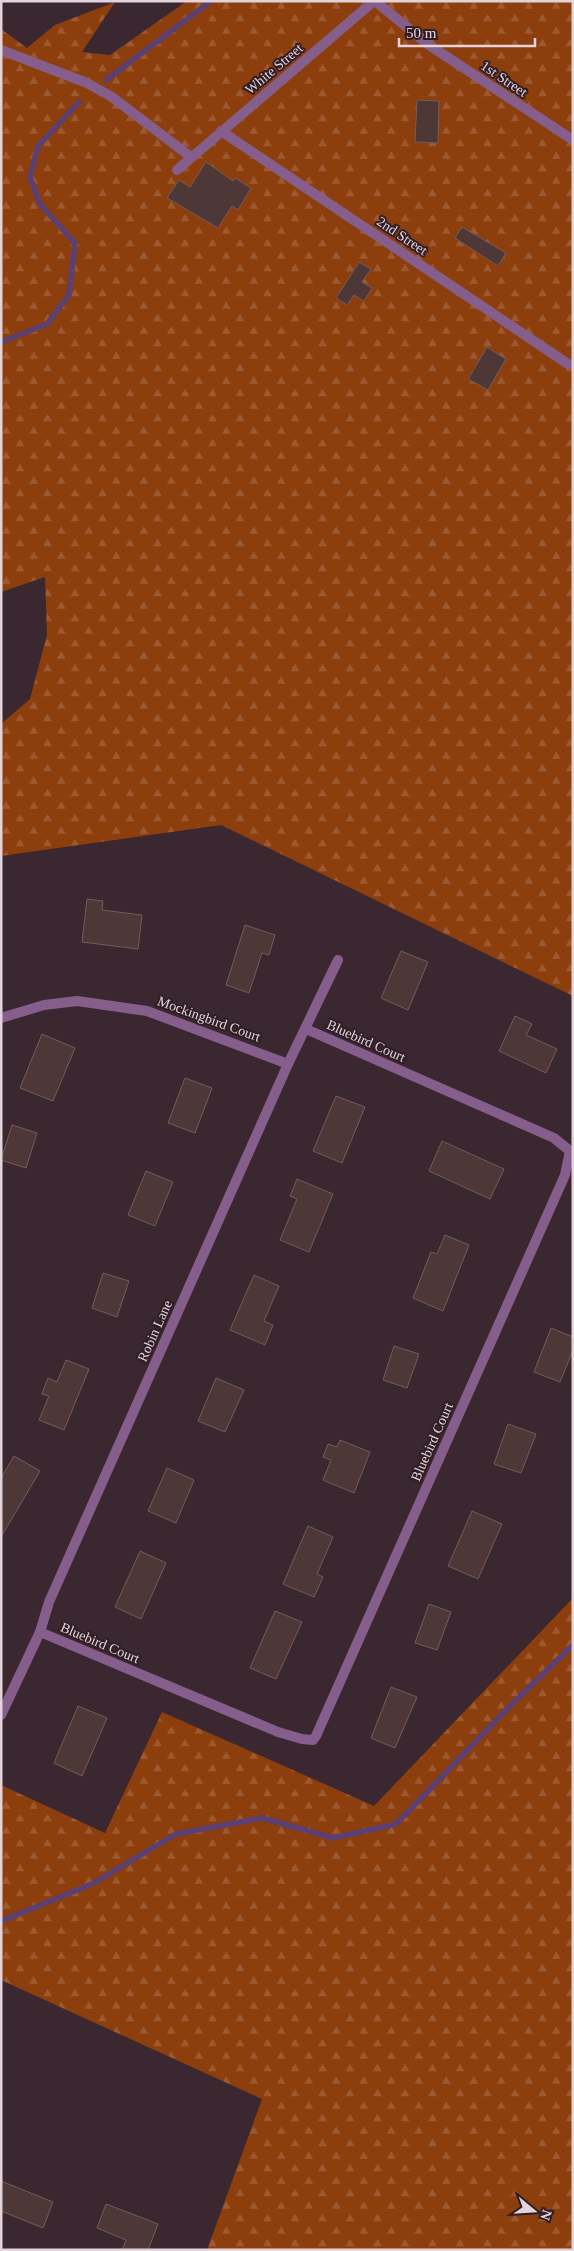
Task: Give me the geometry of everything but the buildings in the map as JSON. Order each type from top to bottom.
[{"type":"street","name":"White Street","points":[[177,170],[374,1]]},
{"type":"street","name":"1st Street","points":[[374,1],[428,45],[573,140]]},
{"type":"street","points":[[1,50],[87,83],[112,97],[192,157]]},
{"type":"street","name":"2nd Street","points":[[221,131],[568,364]]},
{"type":"street","name":"Robin Lane","points":[[1,1715],[40,1632],[49,1602],[288,1064],[338,960]]},
{"type":"street","name":"Mockingbird Court","points":[[1,1018],[44,1006],[77,1001],[148,1011],[288,1064]]},
{"type":"street","name":"Bluebird Court","points":[[40,1632],[278,1732],[312,1740],[324,1718],[561,1184],[570,1151],[554,1138],[306,1029]]},
{"type":"green space","points":[[187,1],[573,1],[573,996],[221,825],[1,856],[1,724],[30,699],[47,635],[45,577],[1,592],[1,29],[27,48],[55,25],[115,2],[82,52],[110,55]]},
{"type":"green space","points":[[573,1598],[573,2250],[207,2250],[262,2099],[1,1980],[1,1785],[105,1833],[162,1712],[374,1806]]},
{"type":"waterway","points":[[106,80],[211,1]]},
{"type":"waterway","points":[[1,342],[47,324],[69,295],[75,243],[40,204],[30,177],[38,146],[79,102]]},
{"type":"waterway","points":[[1,1921],[92,1884],[176,1834],[262,1818],[333,1838],[396,1824],[512,1704],[573,1645]]}]
